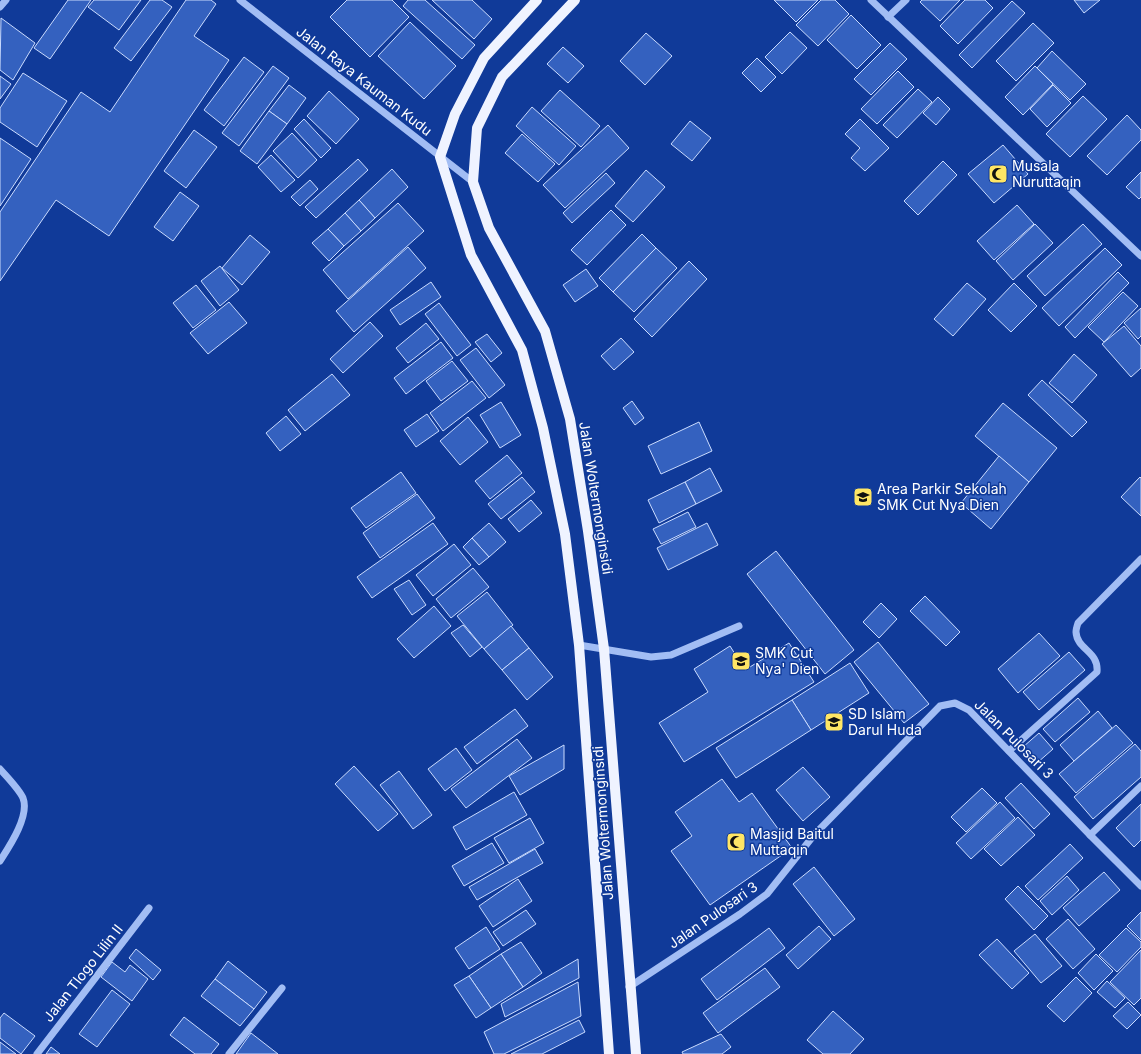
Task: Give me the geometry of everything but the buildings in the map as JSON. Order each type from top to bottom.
[{"type":"main road","points":[[440,157],[455,114],[484,58],[537,0]]},
{"type":"main road","name":"Jalan Woltermonginsidi","points":[[575,0],[502,77],[477,128],[474,182],[489,228],[545,331],[570,419],[588,531],[604,649],[636,1054]]},
{"type":"main road","name":"Jalan Woltermonginsidi","points":[[440,157],[471,255],[522,350],[543,428],[565,534],[579,645],[608,1054]]},
{"type":"street","points":[[0,7],[6,0]]},
{"type":"street","name":"Jalan Raya Kauman Kudu","points":[[240,0],[474,182]]},
{"type":"street","points":[[871,0],[1141,256]]},
{"type":"street","points":[[888,17],[906,0]]},
{"type":"street","points":[[1009,751],[1097,672],[1098,665],[1096,660],[1078,640],[1076,632],[1078,623],[1141,559]]},
{"type":"street","points":[[579,645],[651,657],[671,655],[739,626]]},
{"type":"street","name":"Jalan Pulosari 3","points":[[630,987],[740,914],[767,894],[814,835],[940,706],[955,703],[970,710],[1141,886]]},
{"type":"street","points":[[0,769],[23,799],[24,809],[22,820],[17,832],[0,861]]},
{"type":"street","points":[[1090,835],[1141,786]]},
{"type":"street","name":"Jalan Tlogo Lilin II","points":[[37,1054],[149,908]]},
{"type":"street","points":[[229,1054],[282,988]]},
{"type":"place","name":"Musala Nuruttaqin","points":[[998,174]]},
{"type":"place","name":"Area Parkir Sekolah SMK Cut Nya Dien","points":[[863,497]]},
{"type":"place","name":"SMK Cut Nya' Dien","points":[[741,661]]},
{"type":"place","name":"SD Islam Darul Huda","points":[[834,722]]},
{"type":"place","name":"Masjid Baitul Muttaqin","points":[[736,842]]}]
